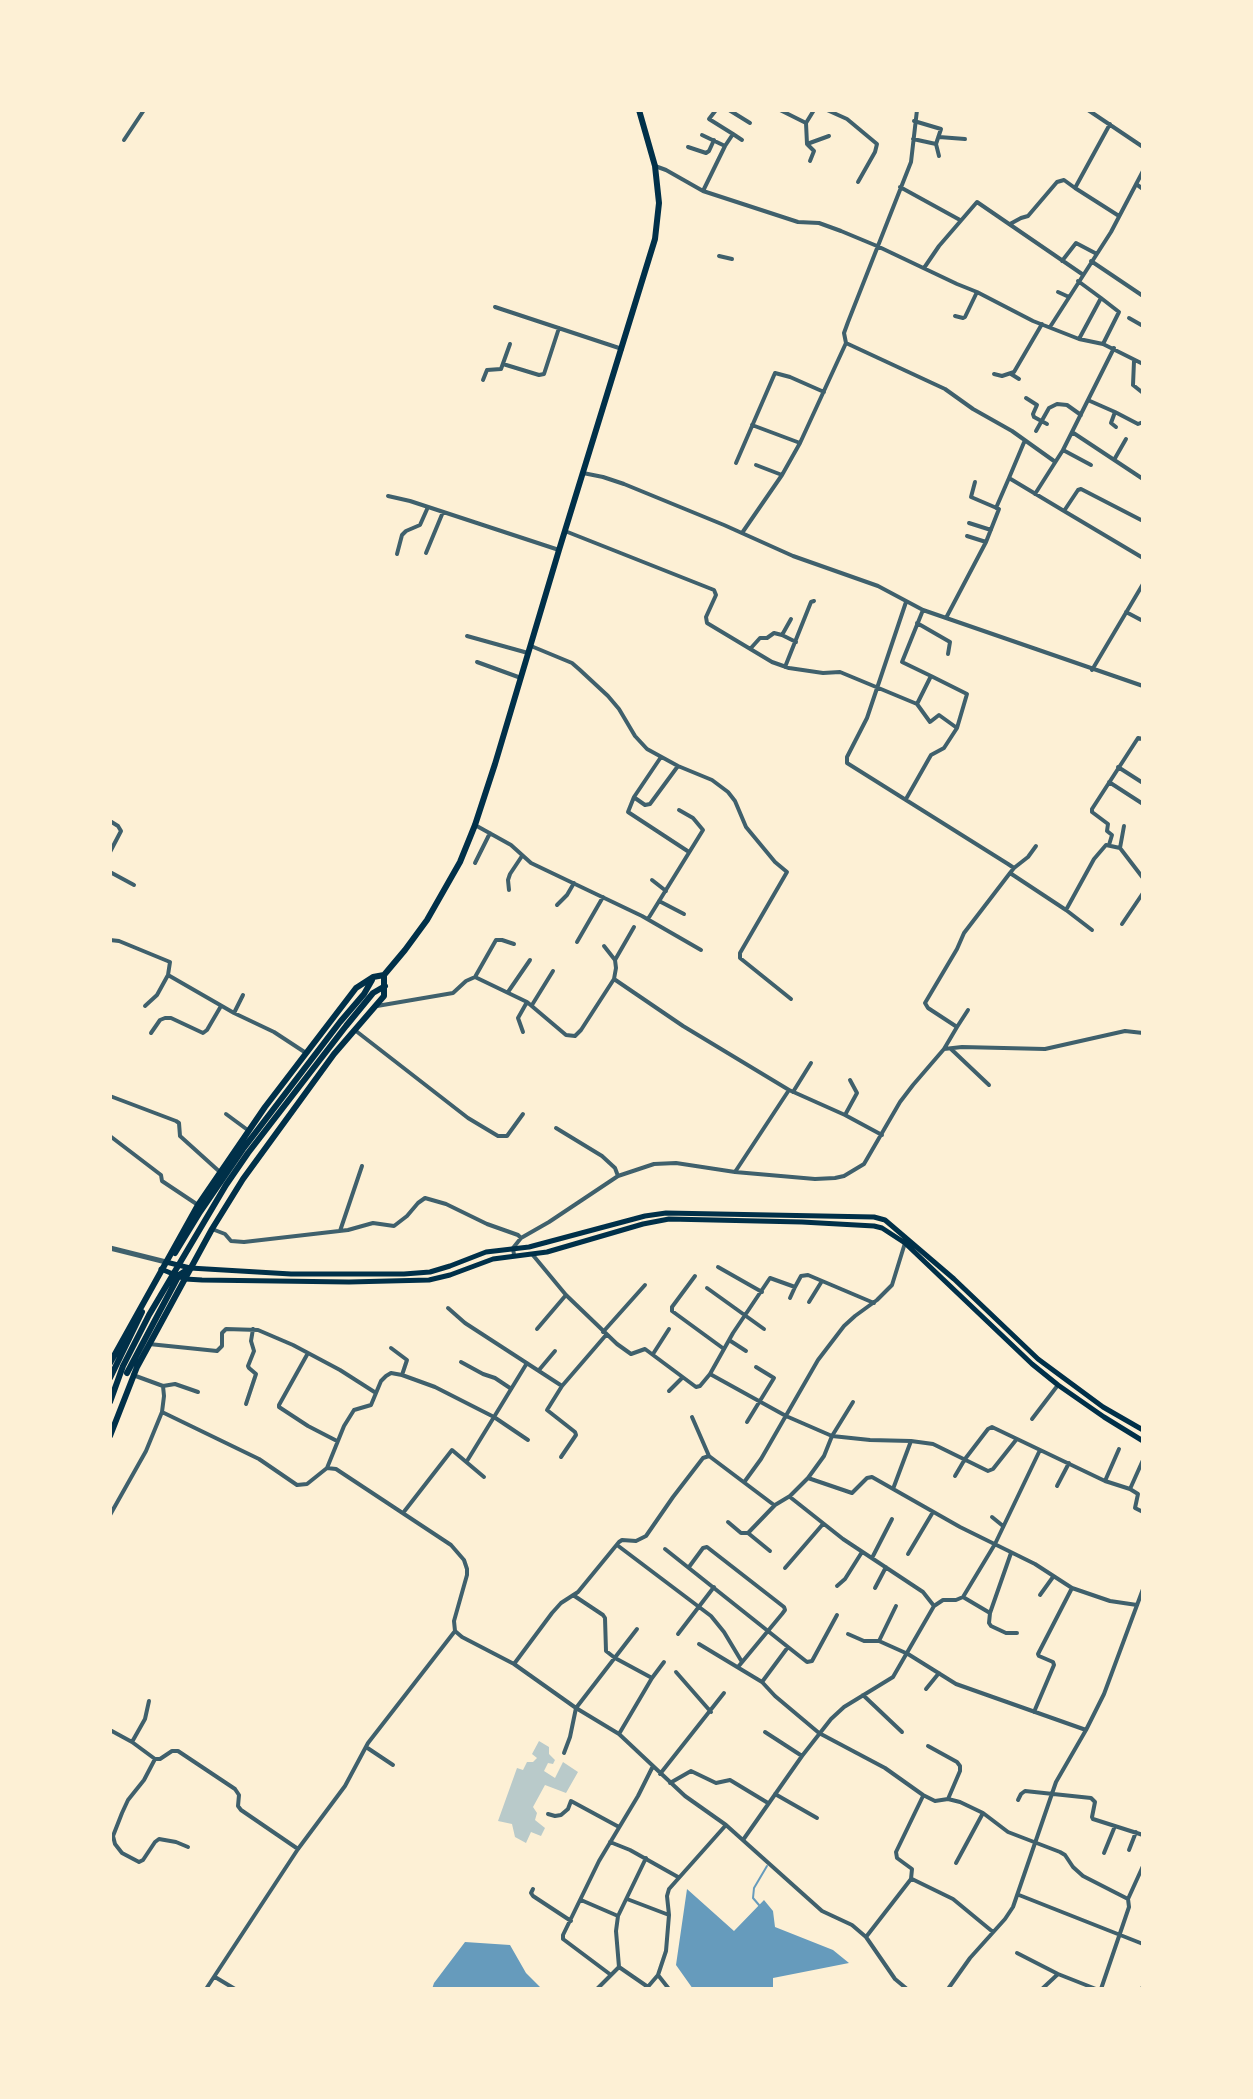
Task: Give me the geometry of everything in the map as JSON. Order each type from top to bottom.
[{"type":"main road","points":[[110,1363],[198,1205],[356,988],[373,977],[384,975],[405,950],[452,878],[475,825],[655,239],[659,203],[655,166],[639,110]]},
{"type":"main road","points":[[110,1436],[130,1374],[181,1278],[243,1179],[334,1054],[384,996],[384,975]]},
{"type":"main road","points":[[110,1402],[123,1366],[149,1315],[206,1216],[373,977]]},
{"type":"main road","points":[[110,1378],[159,1280],[243,1149],[373,993],[385,986]]},
{"type":"main road","points":[[165,1268],[181,1278],[291,1282],[429,1280],[529,1247],[666,1213],[874,1226],[905,1243],[1032,1364],[1065,1391],[1143,1441]]},
{"type":"main road","points":[[802,1214],[802,1222]]},
{"type":"main road","points":[[165,1268],[172,1270],[203,1223],[221,1215]]},
{"type":"main road","points":[[176,1265],[291,1274],[430,1272],[486,1252],[547,1252],[643,1224],[694,1215],[874,1217],[885,1220],[979,1301],[1038,1359],[1103,1407],[1143,1430]]},
{"type":"main road","points":[[291,1274],[291,1282]]},
{"type":"main road","points":[[130,1374],[149,1344],[181,1278]]},
{"type":"main road","points":[[110,1370],[130,1374]]},
{"type":"main road","points":[[1065,1391],[1070,1383]]},
{"type":"street","points":[[124,140],[144,110]]},
{"type":"street","points":[[716,110],[709,119],[742,140]]},
{"type":"street","points":[[729,110],[750,123]]},
{"type":"street","points":[[780,110],[806,123]]},
{"type":"street","points":[[810,161],[814,151],[807,144],[806,123],[814,110]]},
{"type":"street","points":[[827,110],[847,119],[877,144],[858,182]]},
{"type":"street","points":[[742,533],[800,443],[846,343],[844,333],[911,162],[917,110]]},
{"type":"street","points":[[1088,110],[1143,147]]},
{"type":"street","points":[[914,121],[941,129],[936,144],[939,156]]},
{"type":"street","points":[[1075,188],[1110,124]]},
{"type":"street","points":[[703,191],[733,134]]},
{"type":"street","points":[[702,135],[725,146]]},
{"type":"street","points":[[807,144],[829,136]]},
{"type":"street","points":[[939,137],[965,139]]},
{"type":"street","points":[[913,139],[936,144]]},
{"type":"street","points":[[688,147],[706,153],[714,140]]},
{"type":"street","points":[[655,166],[703,191],[798,222],[826,225],[1042,324],[1079,339],[1114,348],[1143,364]]},
{"type":"street","points":[[1050,327],[1119,216],[1143,171]]},
{"type":"street","points":[[1010,224],[1028,216],[1057,182],[1064,180],[1119,216]]},
{"type":"street","points":[[1136,184],[1143,189]]},
{"type":"street","points":[[900,187],[960,220]]},
{"type":"street","points":[[924,268],[960,220],[978,202],[1082,274]]},
{"type":"street","points":[[1062,261],[1076,243],[1096,254]]},
{"type":"street","points":[[719,256],[732,259]]},
{"type":"street","points":[[1091,261],[1143,296]]},
{"type":"street","points":[[1078,281],[1119,312],[1103,344]]},
{"type":"street","points":[[955,316],[965,317],[977,292]]},
{"type":"street","points":[[1058,292],[1069,297]]},
{"type":"street","points":[[1079,339],[1101,298]]},
{"type":"street","points":[[495,307],[622,349]]},
{"type":"street","points":[[1129,318],[1143,326]]},
{"type":"street","points":[[1011,374],[1042,324]]},
{"type":"street","points":[[503,364],[542,375],[559,328]]},
{"type":"street","points":[[846,343],[945,389],[1054,461]]},
{"type":"street","points":[[483,380],[486,371],[500,370],[510,344]]},
{"type":"street","points":[[1035,494],[1063,450],[1114,348]]},
{"type":"street","points":[[1135,360],[1132,383],[1143,393]]},
{"type":"street","points":[[736,463],[775,373],[824,392]]},
{"type":"street","points":[[994,374],[1011,374],[1019,379]]},
{"type":"street","points":[[1026,398],[1037,405],[1033,416],[1044,423]]},
{"type":"street","points":[[1089,400],[1139,425],[1143,422]]},
{"type":"street","points":[[1036,431],[1044,423],[1049,408],[1057,404],[1067,405],[1081,415]]},
{"type":"street","points":[[1115,412],[1111,423],[1116,427]]},
{"type":"street","points":[[752,425],[800,443]]},
{"type":"street","points":[[1072,432],[1143,479]]},
{"type":"street","points":[[1114,460],[1126,439]]},
{"type":"street","points":[[996,508],[1025,440]]},
{"type":"street","points":[[1063,450],[1091,465]]},
{"type":"street","points":[[756,465],[782,475]]},
{"type":"street","points":[[583,473],[624,484],[793,556],[889,590],[923,610],[1143,686]]},
{"type":"street","points":[[1009,478],[1143,558]]},
{"type":"street","points":[[946,618],[986,542],[999,509],[971,497],[975,482]]},
{"type":"street","points":[[1064,511],[1081,489],[1143,521]]},
{"type":"street","points":[[388,496],[559,550]]},
{"type":"street","points":[[397,554],[402,535],[420,525],[428,507]]},
{"type":"street","points":[[426,553],[443,512]]},
{"type":"street","points":[[969,523],[991,530]]},
{"type":"street","points":[[565,531],[714,590],[716,595],[706,617],[707,623],[772,662],[823,673],[840,672],[917,704],[930,722],[939,715],[957,728]]},
{"type":"street","points":[[967,536],[986,542]]},
{"type":"street","points":[[1092,670],[1143,584]]},
{"type":"street","points":[[785,667],[814,601]]},
{"type":"street","points":[[906,602],[867,718],[847,757],[847,763],[1012,870],[1092,930]]},
{"type":"street","points":[[906,799],[931,755],[944,748],[957,728],[967,694],[902,662],[923,610]]},
{"type":"street","points":[[1126,612],[1143,621]]},
{"type":"street","points":[[782,635],[791,619]]},
{"type":"street","points":[[917,623],[951,643],[948,654]]},
{"type":"street","points":[[751,648],[760,638],[774,633],[796,642]]},
{"type":"street","points":[[467,636],[572,663],[614,703],[640,742],[661,757],[712,780],[728,792],[746,827],[787,872],[739,955],[791,999]]},
{"type":"street","points":[[477,662],[521,678]]},
{"type":"street","points":[[917,704],[931,676]]},
{"type":"street","points":[[1109,845],[1112,835],[1107,831],[1108,824],[1092,809],[1143,732]]},
{"type":"street","points":[[661,757],[634,797],[628,812],[689,852]]},
{"type":"street","points":[[634,797],[649,805],[678,766]]},
{"type":"street","points":[[1118,767],[1143,783]]},
{"type":"street","points":[[1109,782],[1143,804]]},
{"type":"street","points":[[648,919],[703,830],[693,818],[679,810]]},
{"type":"street","points":[[110,821],[121,831],[110,852]]},
{"type":"street","points":[[475,825],[511,845],[531,863],[648,919],[701,950]]},
{"type":"street","points":[[1120,848],[1124,826]]},
{"type":"street","points":[[475,863],[490,833]]},
{"type":"street","points":[[1066,910],[1094,859],[1106,845],[1120,848],[1143,878]]},
{"type":"street","points":[[957,1027],[925,1003],[964,933],[1012,870],[1036,846]]},
{"type":"street","points":[[509,890],[508,877],[522,856]]},
{"type":"street","points":[[110,872],[134,885]]},
{"type":"street","points":[[652,880],[666,891]]},
{"type":"street","points":[[557,905],[574,883]]},
{"type":"street","points":[[1122,924],[1143,893]]},
{"type":"street","points":[[577,942],[603,897]]},
{"type":"street","points":[[659,901],[684,914]]},
{"type":"street","points":[[615,960],[634,927]]},
{"type":"street","points":[[110,940],[169,961],[168,975],[157,995],[145,1006]]},
{"type":"street","points":[[475,977],[494,941],[514,944]]},
{"type":"street","points":[[376,1006],[451,994],[475,977],[530,1004],[566,1035],[575,1036],[614,979],[615,960],[604,946]]},
{"type":"street","points":[[508,992],[530,960]]},
{"type":"street","points":[[523,1032],[518,1018],[553,971]]},
{"type":"street","points":[[168,975],[274,1032],[306,1053]]},
{"type":"street","points":[[614,979],[683,1026],[791,1091],[882,1135]]},
{"type":"street","points":[[234,1013],[243,995]]},
{"type":"street","points":[[151,1033],[160,1020],[171,1018],[203,1033],[221,1006]]},
{"type":"street","points":[[513,1252],[521,1238],[618,1176],[648,1165],[663,1163],[815,1179],[835,1178],[859,1168],[900,1102],[944,1049],[968,1010]]},
{"type":"street","points":[[356,1031],[468,1118],[498,1136],[507,1136],[523,1114]]},
{"type":"street","points":[[944,1049],[1045,1049],[1125,1031],[1143,1033]]},
{"type":"street","points":[[951,1049],[989,1085]]},
{"type":"street","points":[[735,1172],[811,1063]]},
{"type":"street","points":[[845,1115],[857,1095],[850,1080]]},
{"type":"street","points":[[110,1096],[179,1123],[180,1136],[221,1173]]},
{"type":"street","points":[[226,1114],[249,1131]]},
{"type":"street","points":[[556,1128],[609,1161],[618,1176]]},
{"type":"street","points":[[110,1136],[161,1175],[162,1181],[198,1205]]},
{"type":"street","points":[[340,1231],[362,1166]]},
{"type":"street","points":[[212,1229],[223,1233],[231,1241],[244,1242],[340,1231],[378,1222],[394,1226],[421,1200],[428,1198],[521,1238]]},
{"type":"street","points":[[745,1481],[818,1360],[836,1336],[892,1285],[905,1243]]},
{"type":"street","points":[[110,1248],[156,1261],[165,1268]]},
{"type":"street","points":[[532,1254],[604,1334],[631,1354],[643,1349],[653,1354],[697,1387],[710,1374],[770,1278],[795,1287]]},
{"type":"street","points":[[718,1267],[762,1292]]},
{"type":"street","points":[[790,1298],[804,1275],[874,1303]]},
{"type":"street","points":[[695,1276],[672,1311],[724,1349]]},
{"type":"street","points":[[809,1302],[822,1281]]},
{"type":"street","points":[[561,1457],[576,1435],[547,1410],[562,1386],[645,1285]]},
{"type":"street","points":[[707,1288],[764,1329]]},
{"type":"street","points":[[537,1329],[566,1295]]},
{"type":"street","points":[[448,1308],[465,1323],[562,1386]]},
{"type":"street","points":[[149,1344],[217,1351],[222,1346],[223,1330],[253,1329],[308,1353],[376,1393]]},
{"type":"street","points":[[246,1404],[256,1374],[248,1366],[254,1351],[251,1341],[253,1329]]},
{"type":"street","points":[[653,1354],[669,1329]]},
{"type":"street","points":[[729,1340],[746,1351]]},
{"type":"street","points":[[391,1348],[407,1360],[402,1375]]},
{"type":"street","points":[[539,1370],[555,1351]]},
{"type":"street","points":[[308,1353],[279,1407],[337,1441]]},
{"type":"street","points":[[461,1362],[510,1388]]},
{"type":"street","points":[[467,1461],[527,1363]]},
{"type":"street","points":[[747,1422],[774,1378],[756,1367]]},
{"type":"street","points":[[162,1412],[259,1459],[297,1485],[307,1484],[327,1468],[355,1408],[371,1405],[383,1377],[391,1373],[450,1394],[494,1417],[528,1440]]},
{"type":"street","points":[[130,1374],[163,1386],[175,1384],[198,1392]]},
{"type":"street","points":[[710,1374],[760,1403],[832,1436],[933,1444],[990,1471],[1016,1440]]},
{"type":"street","points":[[669,1391],[682,1378]]},
{"type":"street","points":[[1032,1419],[1058,1385]]},
{"type":"street","points":[[110,1515],[146,1451],[162,1412],[163,1386]]},
{"type":"street","points":[[748,1533],[808,1478],[828,1450],[832,1436],[853,1402]]},
{"type":"street","points":[[692,1417],[709,1456],[775,1505]]},
{"type":"street","points":[[955,1476],[990,1428],[1105,1481],[1130,1489],[1138,1494],[1135,1508],[1143,1512]]},
{"type":"street","points":[[893,1489],[911,1441]]},
{"type":"street","points":[[1105,1481],[1119,1449]]},
{"type":"street","points":[[743,1840],[819,1733],[838,1712],[893,1677],[934,1606],[943,1600],[963,1597],[995,1544],[1040,1450]]},
{"type":"street","points":[[403,1513],[449,1452],[455,1451],[484,1477]]},
{"type":"street","points":[[514,1664],[552,1613],[573,1595],[622,1540],[636,1541],[646,1536],[703,1458],[709,1456]]},
{"type":"street","points":[[1130,1489],[1143,1460]]},
{"type":"street","points":[[1057,1486],[1069,1463]]},
{"type":"street","points":[[327,1468],[336,1469],[451,1545],[464,1560],[467,1575],[454,1621],[455,1631],[532,1675],[576,1708],[619,1734],[696,1806],[726,1825],[822,1911],[852,1925],[866,1937],[895,1979],[907,1989]]},
{"type":"street","points":[[808,1478],[852,1493],[869,1477],[1035,1564],[1072,1588],[1110,1601],[1137,1605]]},
{"type":"street","points":[[790,1496],[823,1524],[923,1592],[934,1606]]},
{"type":"street","points":[[908,1554],[933,1512]]},
{"type":"street","points":[[992,1517],[1003,1526]]},
{"type":"street","points":[[872,1558],[892,1519]]},
{"type":"street","points":[[728,1522],[770,1551]]},
{"type":"street","points":[[785,1568],[823,1524]]},
{"type":"street","points":[[617,1545],[718,1623],[740,1665]]},
{"type":"street","points":[[689,1567],[703,1548],[709,1548],[784,1607],[782,1614],[740,1665]]},
{"type":"street","points":[[665,1549],[807,1662],[812,1661],[837,1615]]},
{"type":"street","points":[[837,1586],[862,1552]]},
{"type":"street","points":[[1011,1553],[989,1623],[1006,1633],[1017,1633]]},
{"type":"street","points":[[875,1588],[886,1567]]},
{"type":"street","points":[[1040,1595],[1053,1577]]},
{"type":"street","points":[[678,1634],[714,1587]]},
{"type":"street","points":[[1034,1712],[1054,1665],[1038,1654],[1072,1588]]},
{"type":"street","points":[[948,1989],[970,1958],[1010,1913],[1061,1770],[1086,1730],[1110,1680],[1143,1589]]},
{"type":"street","points":[[573,1595],[605,1618],[605,1649],[615,1658],[652,1678]]},
{"type":"street","points":[[963,1597],[990,1613]]},
{"type":"street","points":[[879,1641],[896,1606]]},
{"type":"street","points":[[564,1753],[576,1708],[637,1629]]},
{"type":"street","points":[[206,1989],[298,1849],[345,1786],[383,1722],[455,1631]]},
{"type":"street","points":[[848,1634],[864,1641],[879,1641],[908,1654],[956,1684],[1086,1730]]},
{"type":"street","points":[[699,1644],[740,1665],[819,1733],[885,1768],[923,1795],[935,1801],[948,1799],[960,1802],[992,1818],[1008,1832],[1060,1852],[1083,1876],[1128,1899]]},
{"type":"street","points":[[762,1682],[788,1647]]},
{"type":"street","points":[[619,1734],[664,1662]]},
{"type":"street","points":[[676,1672],[711,1712]]},
{"type":"street","points":[[926,1689],[939,1673]]},
{"type":"street","points":[[660,1774],[724,1693]]},
{"type":"street","points":[[863,1695],[902,1732]]},
{"type":"street","points":[[132,1742],[145,1719],[149,1701]]},
{"type":"street","points":[[110,1730],[155,1759],[178,1751],[235,1789],[241,1810],[298,1849]]},
{"type":"street","points":[[765,1732],[802,1756]]},
{"type":"street","points":[[928,1746],[960,1766],[948,1799]]},
{"type":"street","points":[[366,1747],[393,1765]]},
{"type":"street","points":[[155,1759],[128,1800],[112,1835],[119,1850],[139,1862],[159,1839],[188,1847]]},
{"type":"street","points":[[611,1975],[563,1939],[563,1932],[653,1766]]},
{"type":"street","points":[[670,1783],[691,1771],[716,1783],[730,1780],[768,1803]]},
{"type":"street","points":[[1018,1800],[1025,1791],[1093,1799],[1092,1818],[1143,1835]]},
{"type":"street","points":[[775,1794],[817,1818]]},
{"type":"street","points":[[866,1937],[911,1879],[912,1869],[897,1858],[896,1852],[923,1795]]},
{"type":"street","points":[[548,1814],[561,1815],[571,1801],[619,1827]]},
{"type":"street","points":[[956,1863],[983,1813]]},
{"type":"street","points":[[646,1858],[618,1916],[616,1931],[619,1967],[647,1988],[658,1975],[666,1951],[667,1896],[672,1884],[726,1825]]},
{"type":"street","points":[[1104,1853],[1115,1826]]},
{"type":"street","points":[[1129,1850],[1136,1832]]},
{"type":"street","points":[[610,1842],[678,1877]]},
{"type":"street","points":[[1017,1953],[1058,1974],[1099,1989],[1129,1907],[1128,1899],[1143,1866]]},
{"type":"street","points":[[911,1879],[953,1899],[993,1932]]},
{"type":"street","points":[[533,1889],[533,1896],[571,1921]]},
{"type":"street","points":[[1019,1894],[1143,1944]]},
{"type":"street","points":[[627,1899],[669,1915]]},
{"type":"street","points":[[581,1900],[618,1916]]},
{"type":"street","points":[[597,1989],[619,1967]]},
{"type":"street","points":[[1042,1989],[1058,1974]]},
{"type":"street","points":[[658,1975],[669,1989]]},
{"type":"street","points":[[215,1977],[235,1989]]},
{"type":"shaded area","points":[[539,1741],[549,1747],[549,1754],[555,1760],[553,1764],[548,1763],[544,1771],[555,1778],[563,1762],[578,1772],[566,1793],[545,1785],[533,1807],[537,1813],[535,1820],[545,1828],[541,1836],[531,1832],[526,1843],[515,1837],[512,1824],[498,1821],[517,1768],[523,1770],[527,1762],[537,1758],[532,1754]]},
{"type":"water","points":[[687,1889],[734,1931],[764,1900],[773,1911],[775,1927],[833,1950],[849,1963],[773,1978],[773,1989],[693,1989],[676,1965]]},
{"type":"water","points":[[465,1942],[510,1945],[526,1973],[542,1989],[432,1989]]},
{"type":"waterway","points":[[759,1905],[753,1898],[754,1888],[767,1866]]}]
